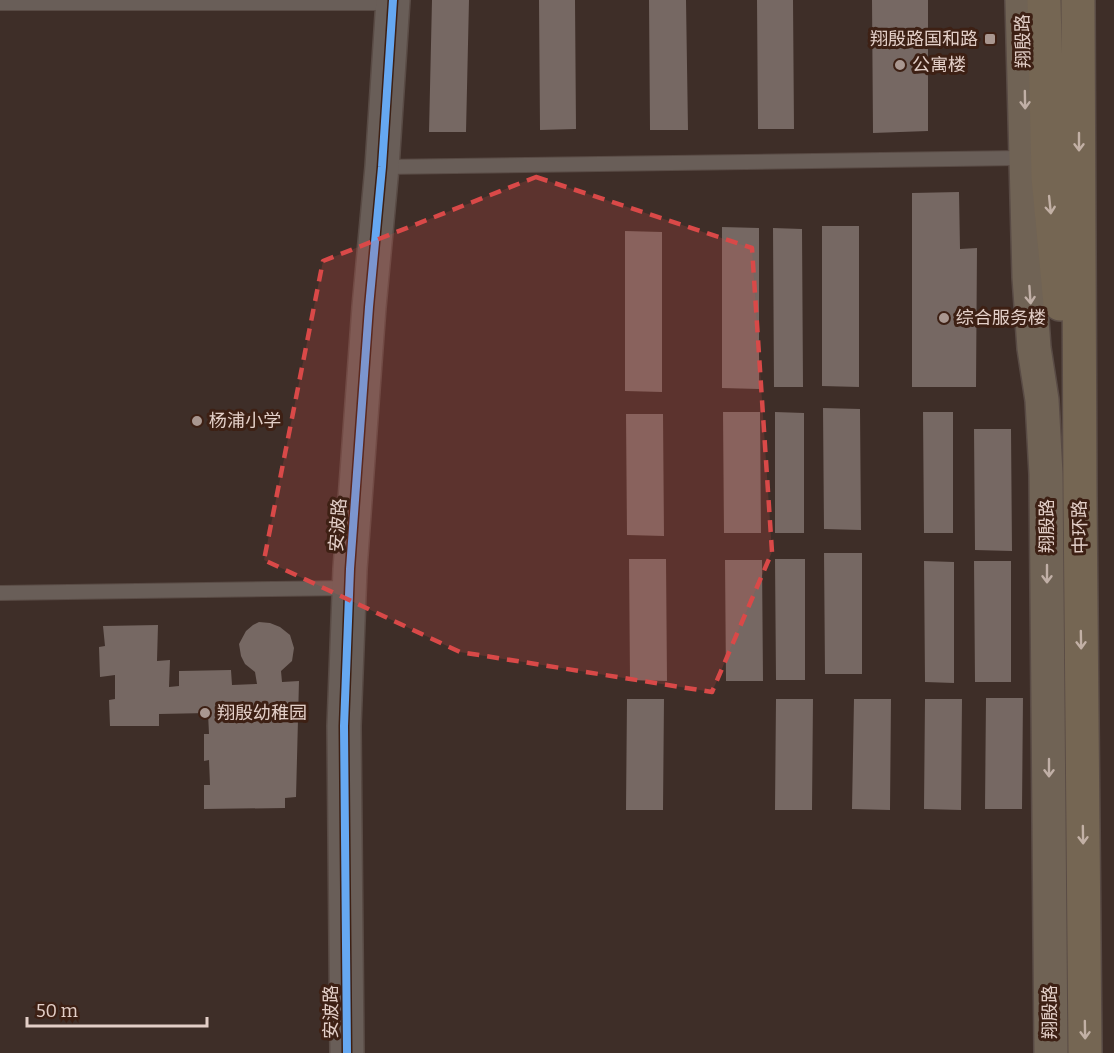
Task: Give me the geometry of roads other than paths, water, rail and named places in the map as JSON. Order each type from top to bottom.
[{"type":"highway","points":[[1044,0],[1048,177],[1080,497]]},
{"type":"highway","name":"中环路","points":[[1078,0],[1085,1053]]},
{"type":"main road","name":"翔殷路","points":[[1022,0],[1029,277],[1034,348],[1042,400],[1046,474],[1051,1053]]},
{"type":"street","name":"安波路","points":[[346,1053],[344,726],[349,588],[393,2]]},
{"type":"lane","points":[[0,3],[393,2]]},
{"type":"lane","points":[[382,167],[1026,158]]},
{"type":"lane","points":[[0,594],[349,588]]},
{"type":"place","name":"翔殷路国和路","points":[[990,39]]},
{"type":"place","name":"公寓楼","points":[[900,65]]},
{"type":"place","name":"综合服务楼","points":[[944,318]]},
{"type":"place","name":"杨浦小学","points":[[197,421]]},
{"type":"place","name":"翔殷幼稚园","points":[[205,713]]}]
